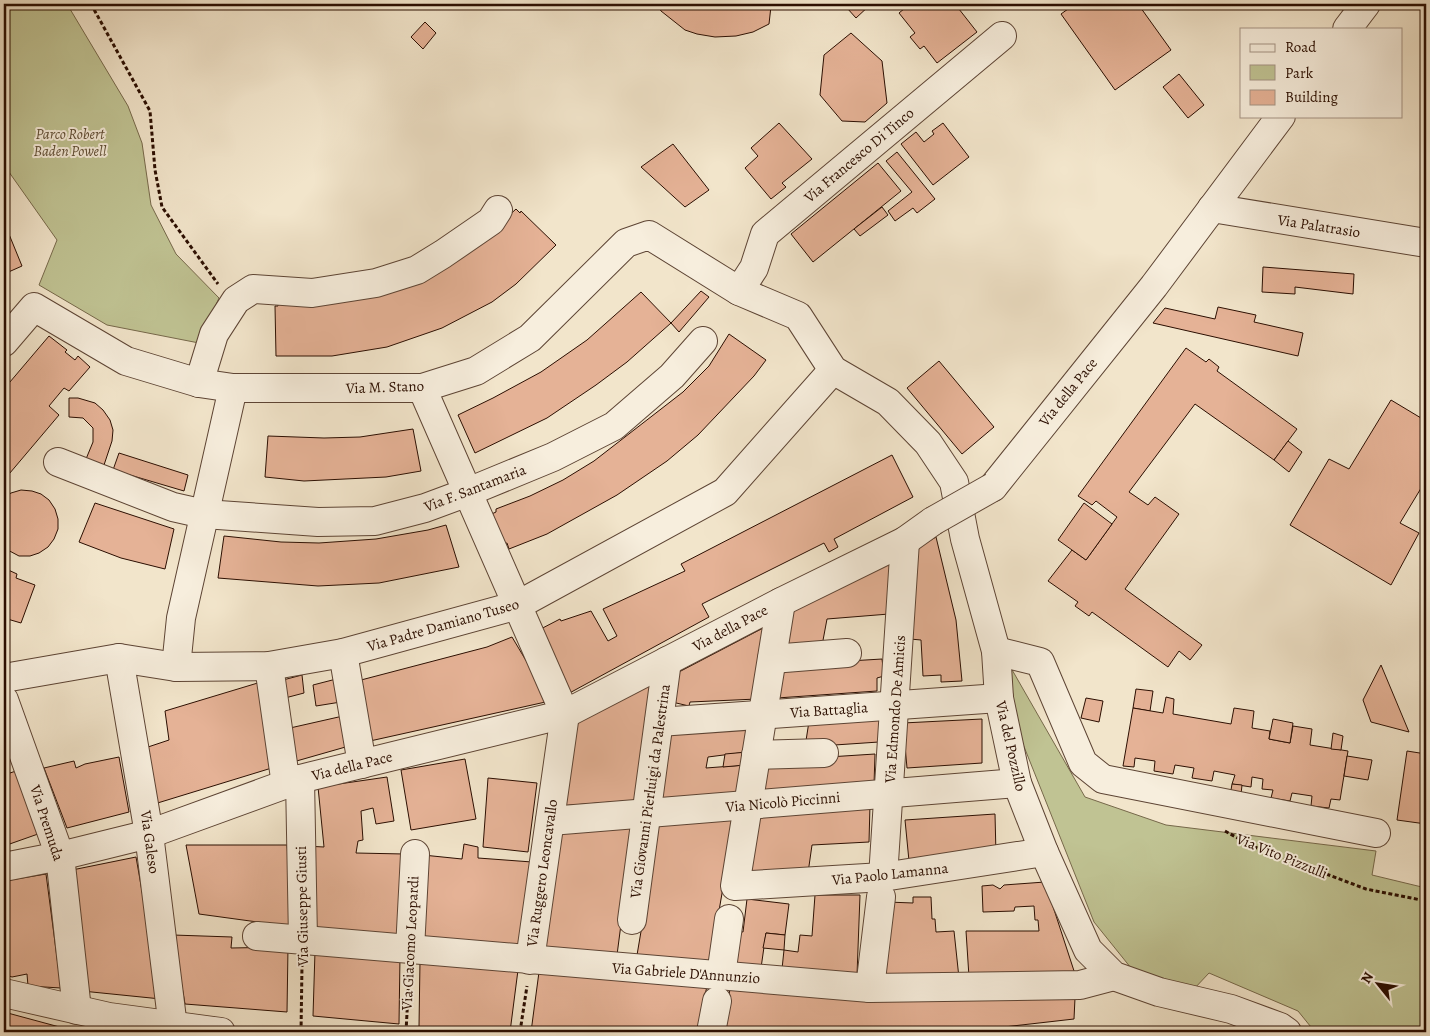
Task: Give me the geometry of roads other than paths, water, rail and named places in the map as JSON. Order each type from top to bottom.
[{"type":"street","points":[[1348,28],[1366,4]]},
{"type":"street","name":"Via Francesco Di Tinco","points":[[740,291],[754,268],[765,234],[1002,36]]},
{"type":"street","name":"Via della Pace","points":[[4,867],[60,856],[149,834],[293,782],[565,714],[781,602],[905,541],[993,486],[1154,286],[1280,118]]},
{"type":"street","name":"Via Palatrasio","points":[[1212,208],[1426,243]]},
{"type":"street","points":[[199,383],[214,334],[236,300],[254,289],[312,293],[376,283],[417,270],[491,221],[498,210]]},
{"type":"street","name":"Via M. Stano","points":[[4,342],[34,307],[126,362],[199,383],[233,388],[422,388],[476,371],[530,338],[626,243],[649,235],[740,291],[798,316],[833,370]]},
{"type":"street","name":"Via F. Santamaria","points":[[58,462],[173,507],[204,514],[318,522],[375,521],[425,508],[468,492],[553,457],[614,426],[672,376],[703,341]]},
{"type":"street","name":"Via Padre Damiano Tuseo","points":[[4,678],[119,658],[176,667],[269,666],[343,653],[518,605],[725,492],[833,370]]},
{"type":"street","name":"Via del Pozzillo","points":[[833,370],[888,402],[928,443],[954,482],[965,539],[996,651],[999,698],[1017,784],[1044,852],[1088,950],[1114,976],[1158,992],[1231,1009],[1280,1027],[1287,1032]]},
{"type":"street","points":[[176,667],[180,618],[233,388]]},
{"type":"street","points":[[422,388],[565,714]]},
{"type":"street","name":"Via Edmondo De Amicis","points":[[870,988],[882,887],[890,794],[905,541]]},
{"type":"street","points":[[748,805],[781,602]]},
{"type":"street","name":"Via Vito Pizzulli","points":[[996,651],[1040,662],[1083,762],[1103,779],[1376,833]]},
{"type":"street","points":[[772,659],[847,652]]},
{"type":"street","points":[[343,653],[362,764]]},
{"type":"street","name":"Via Galeso","points":[[119,658],[149,834],[173,1027]]},
{"type":"street","name":"Via Giovanni Pierluigi da Palestrina","points":[[632,920],[667,661]]},
{"type":"street","name":"Via Giuseppe Giusti","points":[[269,666],[293,782],[303,940]]},
{"type":"street","name":"Via Battaglia","points":[[659,722],[999,698]]},
{"type":"street","name":"Via Premuda","points":[[4,700],[12,749],[60,856],[76,1010]]},
{"type":"street","name":"Via Ruggero Leoncavallo","points":[[530,960],[565,714]]},
{"type":"street","points":[[756,755],[824,753]]},
{"type":"street","name":"Via Nicolò Piccinni","points":[[550,821],[1017,784]]},
{"type":"street","name":"Via Paolo Lamanna","points":[[748,805],[735,886],[882,887],[1044,852]]},
{"type":"street","name":"Via Giacomo Leopardi","points":[[410,949],[415,854]]},
{"type":"street","points":[[711,1032],[729,919]]},
{"type":"street","name":"Via Gabriele D'Annunzio","points":[[257,936],[626,969],[719,988],[1080,985],[1114,976]]},
{"type":"street","points":[[4,993],[76,1010],[108,1024],[173,1027],[221,1032]]},
{"type":"park label","name":"Parco Robert Baden Powell","points":[[70,142]]}]
